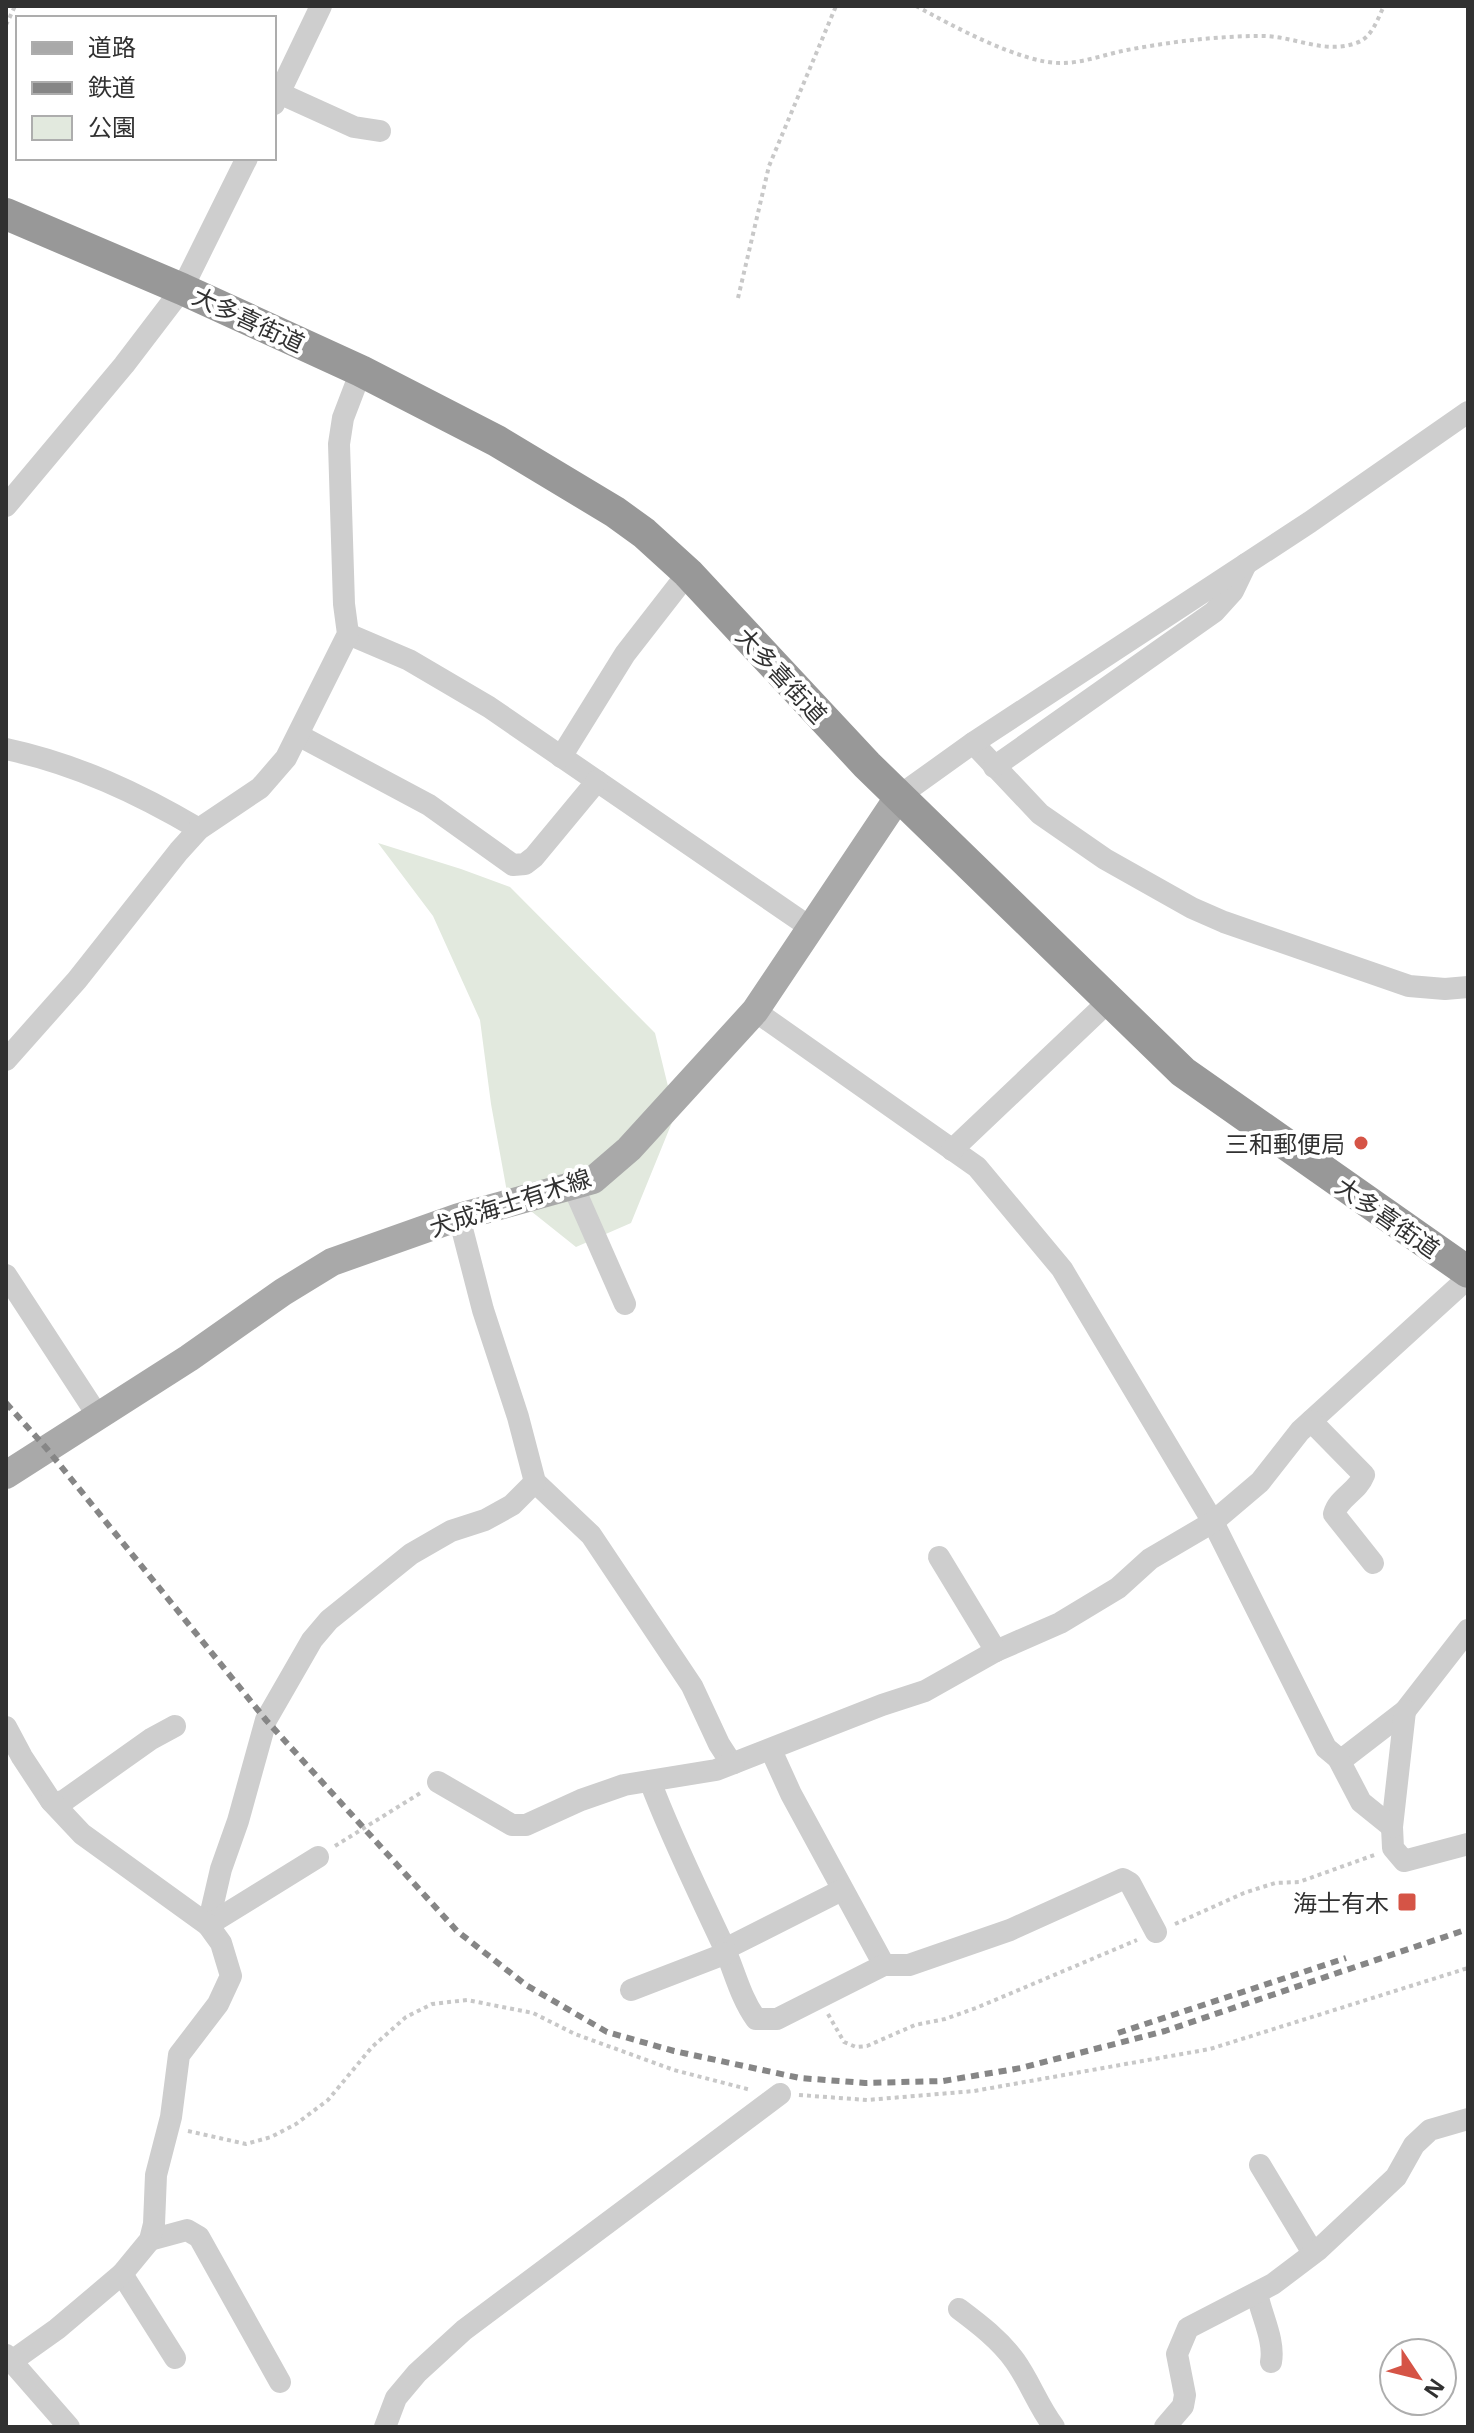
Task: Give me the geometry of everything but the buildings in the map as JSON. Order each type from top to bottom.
[{"type":"highway","name":"大多喜街道","points":[[6,214],[182,289],[361,371],[497,441],[588,494],[644,533],[688,573],[836,733],[1183,1072],[1468,1275]]},
{"type":"main road","name":"犬成海士有木線","points":[[6,1475],[332,1262],[459,1217],[593,1180],[629,1149],[755,1011],[899,796]]},
{"type":"street","points":[[321,6],[277,98],[354,127],[380,131]]},
{"type":"street","points":[[6,506],[124,365],[182,289],[246,160]]},
{"type":"street","points":[[6,1060],[77,980],[199,829],[260,788],[286,758],[298,735],[348,634],[343,591],[339,444],[343,418],[361,371]]},
{"type":"street","points":[[899,796],[973,743],[1468,412]]},
{"type":"street","points":[[994,767],[1214,612],[1233,591],[1246,563]]},
{"type":"street","points":[[561,757],[625,654],[688,573]]},
{"type":"street","points":[[348,634],[409,660],[489,707],[811,928]]},
{"type":"street","points":[[298,735],[429,805],[513,865],[525,864],[534,857],[597,781]]},
{"type":"street","points":[[973,743],[1040,814],[1105,859],[1192,908],[1409,986],[1468,987]]},
{"type":"street","points":[[6,749],[49,758],[142,796],[199,829]]},
{"type":"street","points":[[952,1150],[1109,1001]]},
{"type":"street","points":[[755,1011],[977,1167],[1062,1269],[1213,1522],[1326,1748],[1338,1758],[1361,1802],[1392,1837],[1404,1861],[1468,1844]]},
{"type":"street","points":[[573,1186],[625,1304]]},
{"type":"street","points":[[459,1217],[483,1310],[518,1417],[535,1482],[591,1535],[692,1686],[719,1744],[734,1763]]},
{"type":"street","points":[[6,1275],[98,1416]]},
{"type":"street","points":[[438,1782],[512,1825],[526,1825],[610,1790],[716,1770],[925,1691],[996,1651],[1060,1623],[1118,1588],[1150,1559],[1213,1522],[1260,1482],[1311,1421],[1468,1275]]},
{"type":"street","points":[[1311,1421],[1364,1475],[1354,1491],[1335,1508],[1334,1514],[1373,1563]]},
{"type":"street","points":[[208,1925],[221,1869],[266,1720],[312,1640],[329,1620],[411,1554],[451,1531],[485,1520],[512,1505],[535,1482]]},
{"type":"street","points":[[939,1557],[996,1651]]},
{"type":"street","points":[[1338,1758],[1358,1750],[1405,1711],[1468,1630]]},
{"type":"street","points":[[1392,1837],[1405,1711]]},
{"type":"street","points":[[51,1801],[57,1803],[65,1800],[151,1739],[175,1726]]},
{"type":"street","points":[[6,1727],[51,1801],[82,1834],[208,1925],[221,1943],[231,1976],[218,2004],[179,2055],[156,2175],[150,2240],[122,2274],[57,2329],[9,2358],[69,2427]]},
{"type":"street","points":[[771,1750],[791,1794],[884,1965]]},
{"type":"street","points":[[650,1781],[663,1817],[756,2019],[777,2019],[884,1965],[909,1965],[1010,1930],[1123,1879],[1130,1883],[1156,1932]]},
{"type":"street","points":[[208,1925],[318,1857]]},
{"type":"street","points":[[631,1990],[726,1951],[842,1890]]},
{"type":"street","points":[[385,2427],[396,2398],[417,2373],[464,2330],[780,2094]]},
{"type":"street","points":[[1165,2427],[1183,2406],[1185,2395],[1177,2354],[1188,2328],[1273,2284],[1313,2253],[1396,2177],[1414,2145],[1430,2130],[1468,2119]]},
{"type":"street","points":[[1260,2165],[1313,2253]]},
{"type":"street","points":[[150,2240],[187,2230],[199,2237],[280,2382]]},
{"type":"street","points":[[122,2274],[175,2358]]},
{"type":"street","points":[[1257,2293],[1270,2340],[1271,2362]]},
{"type":"street","points":[[959,2309],[991,2334],[1016,2362],[1040,2409],[1054,2427]]},
{"type":"path","points":[[6,25],[15,6]]},
{"type":"path","points":[[738,298],[769,166],[836,6]]},
{"type":"path","points":[[916,6],[969,34],[1024,56],[1061,63],[1147,47],[1264,35],[1317,46],[1355,44],[1369,35],[1384,6]]},
{"type":"path","points":[[318,1857],[438,1782]]},
{"type":"path","points":[[818,1998],[844,2042],[856,2047],[867,2046],[915,2025],[976,2008],[1244,1893],[1275,1883],[1299,1882],[1392,1837]]},
{"type":"path","points":[[167,2128],[246,2144],[271,2137],[296,2124],[328,2100],[372,2047],[406,2017],[432,2004],[467,2000],[533,2013],[575,2034],[674,2070],[759,2092],[867,2100],[974,2091],[1210,2049],[1468,1968]]},
{"type":"green space","points":[[378,843],[510,887],[655,1033],[675,1115],[631,1223],[576,1247],[507,1192],[480,1020],[433,916]]},
{"type":"railway","points":[[6,1403],[47,1449],[266,1720],[457,1931],[526,1985],[607,2032],[674,2051],[800,2078],[865,2083],[943,2081],[1021,2068],[1165,2031],[1468,1929]]},
{"type":"railway","points":[[1118,2033],[1346,1958]]},
{"type":"place","name":"三和郵便局","points":[[1361,1143]]},
{"type":"place","name":"海士有木","points":[[1407,1902]]}]
